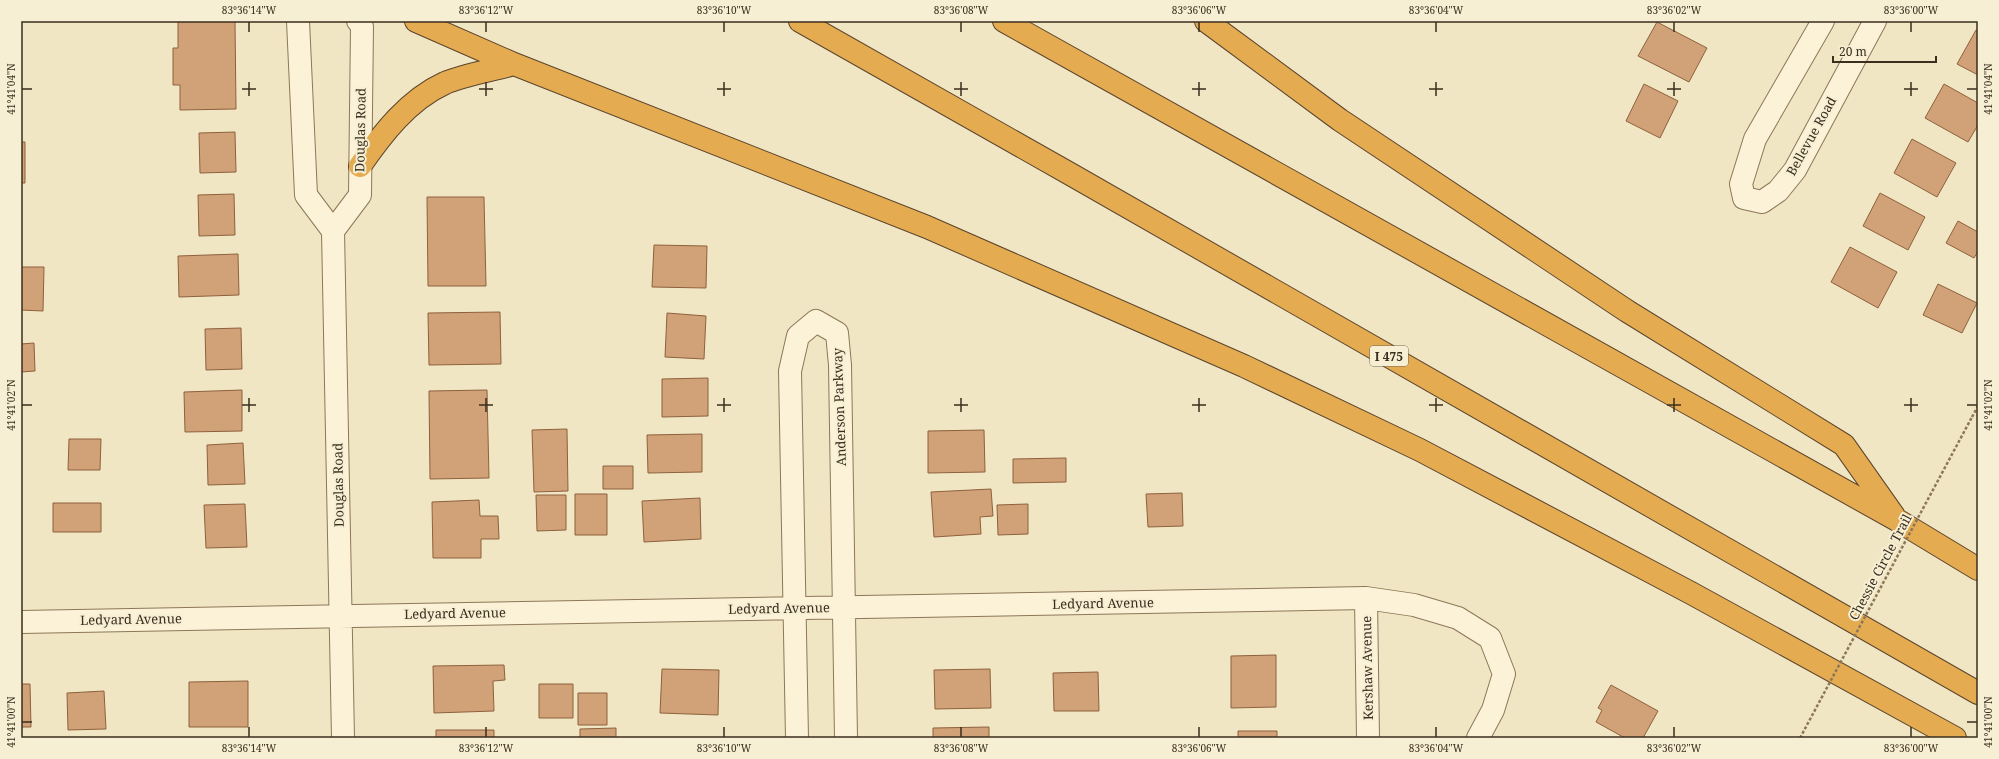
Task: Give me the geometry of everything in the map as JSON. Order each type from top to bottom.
[{"type":"highway","points":[[416,21],[514,64],[927,227],[1244,366],[1420,450],[1690,593],[1955,738]]},
{"type":"highway","name":"I 475","points":[[800,21],[1978,693]]},
{"type":"highway","points":[[1004,21],[1897,520],[1978,568]]},
{"type":"highway","points":[[1206,21],[1340,120],[1620,306],[1844,445],[1897,520]]},
{"type":"highway","points":[[360,166],[382,135],[422,97],[446,83],[514,64]]},
{"type":"street","points":[[298,21],[306,196],[334,231]]},
{"type":"street","name":"Douglas Road","points":[[343,738],[334,231],[360,196],[362,26],[358,21]]},
{"type":"street","name":"Bellevue Road","points":[[1823,21],[1756,139],[1741,184],[1744,198],[1762,202],[1778,191],[1795,170],[1875,21]]},
{"type":"street","name":"Anderson Parkway","points":[[797,738],[793,608],[790,371],[798,336],[816,322],[836,333],[840,365],[842,607],[846,738]]},
{"type":"street","name":"Ledyard Avenue","points":[[21,622],[340,615],[1366,598],[1414,605],[1458,618],[1490,638],[1504,674],[1494,710],[1478,738]]},
{"type":"street","name":"Kershaw Avenue","points":[[1366,598],[1368,738]]},
{"type":"path","name":"Chessie Circle Trail","points":[[1800,738],[1978,406]]},
{"type":"building","points":[[178,21],[235,21],[236,109],[180,110],[180,85],[173,85],[173,48],[178,48]]},
{"type":"building","points":[[1657,22],[1707,48],[1689,82],[1638,56]]},
{"type":"building","points":[[1976,30],[1978,31],[1978,75],[1957,64]]},
{"type":"building","points":[[1644,84],[1678,101],[1660,138],[1626,121]]},
{"type":"building","points":[[1944,84],[1978,103],[1978,125],[1968,142],[1925,118]]},
{"type":"building","points":[[235,132],[236,172],[200,173],[199,133]]},
{"type":"building","points":[[1912,139],[1956,163],[1937,197],[1894,173]]},
{"type":"building","points":[[21,142],[25,142],[25,183],[21,183]]},
{"type":"building","points":[[1880,193],[1925,217],[1908,250],[1863,226]]},
{"type":"building","points":[[234,194],[235,235],[199,236],[198,195]]},
{"type":"building","points":[[427,197],[484,197],[486,286],[428,286]]},
{"type":"building","points":[[1958,221],[1978,232],[1978,251],[1974,258],[1946,243]]},
{"type":"building","points":[[654,245],[707,246],[706,288],[652,287]]},
{"type":"building","points":[[1850,247],[1897,272],[1878,308],[1831,282]]},
{"type":"building","points":[[238,254],[239,295],[179,297],[178,256]]},
{"type":"building","points":[[21,267],[44,267],[43,311],[21,310]]},
{"type":"building","points":[[1938,284],[1977,303],[1962,333],[1923,315]]},
{"type":"building","points":[[500,312],[501,364],[429,365],[428,313]]},
{"type":"building","points":[[667,313],[706,316],[704,359],[665,357]]},
{"type":"building","points":[[241,328],[242,369],[206,370],[205,329]]},
{"type":"building","points":[[34,343],[35,371],[21,372],[21,344]]},
{"type":"building","points":[[708,378],[708,416],[662,417],[662,379]]},
{"type":"building","points":[[242,390],[242,431],[185,432],[184,392]]},
{"type":"building","points":[[487,390],[489,478],[430,479],[429,391]]},
{"type":"building","points":[[567,429],[568,491],[534,492],[532,430]]},
{"type":"building","points":[[984,430],[985,472],[928,473],[928,431]]},
{"type":"building","points":[[702,434],[702,472],[648,473],[647,435]]},
{"type":"building","points":[[69,439],[101,439],[100,470],[68,470]]},
{"type":"building","points":[[243,443],[245,484],[208,485],[207,445]]},
{"type":"building","points":[[1066,458],[1066,482],[1013,483],[1013,459]]},
{"type":"building","points":[[603,466],[633,466],[633,489],[603,489]]},
{"type":"building","points":[[991,489],[993,516],[980,517],[981,534],[934,537],[931,492]]},
{"type":"building","points":[[1182,493],[1183,526],[1148,527],[1146,494]]},
{"type":"building","points":[[575,494],[607,494],[607,535],[575,535]]},
{"type":"building","points":[[536,495],[566,495],[566,530],[537,531]]},
{"type":"building","points":[[700,498],[701,539],[644,542],[642,501]]},
{"type":"building","points":[[479,500],[480,516],[498,516],[499,539],[481,539],[481,558],[433,558],[432,502]]},
{"type":"building","points":[[53,503],[101,503],[101,532],[53,532]]},
{"type":"building","points":[[245,504],[247,547],[206,548],[204,505]]},
{"type":"building","points":[[1028,504],[1028,534],[998,535],[997,505]]},
{"type":"building","points":[[1276,655],[1276,707],[1231,708],[1231,656]]},
{"type":"building","points":[[504,665],[505,680],[493,681],[494,711],[434,713],[433,666]]},
{"type":"building","points":[[662,669],[719,670],[718,715],[660,713]]},
{"type":"building","points":[[990,669],[991,708],[935,709],[934,670]]},
{"type":"building","points":[[1098,672],[1099,711],[1054,711],[1053,673]]},
{"type":"building","points":[[248,681],[248,727],[189,727],[189,682]]},
{"type":"building","points":[[21,684],[30,684],[31,727],[21,727]]},
{"type":"building","points":[[539,684],[573,684],[573,718],[539,718]]},
{"type":"building","points":[[1611,685],[1658,711],[1643,738],[1625,738],[1596,722],[1602,710],[1598,708]]},
{"type":"building","points":[[104,691],[106,729],[68,730],[67,693]]},
{"type":"building","points":[[578,693],[607,693],[607,725],[578,725]]},
{"type":"building","points":[[989,727],[989,738],[933,738],[933,728]]},
{"type":"building","points":[[616,728],[616,738],[580,738],[580,729]]},
{"type":"building","points":[[436,730],[494,730],[494,738],[436,738]]},
{"type":"building","points":[[1238,731],[1277,731],[1277,738],[1238,738]]}]
